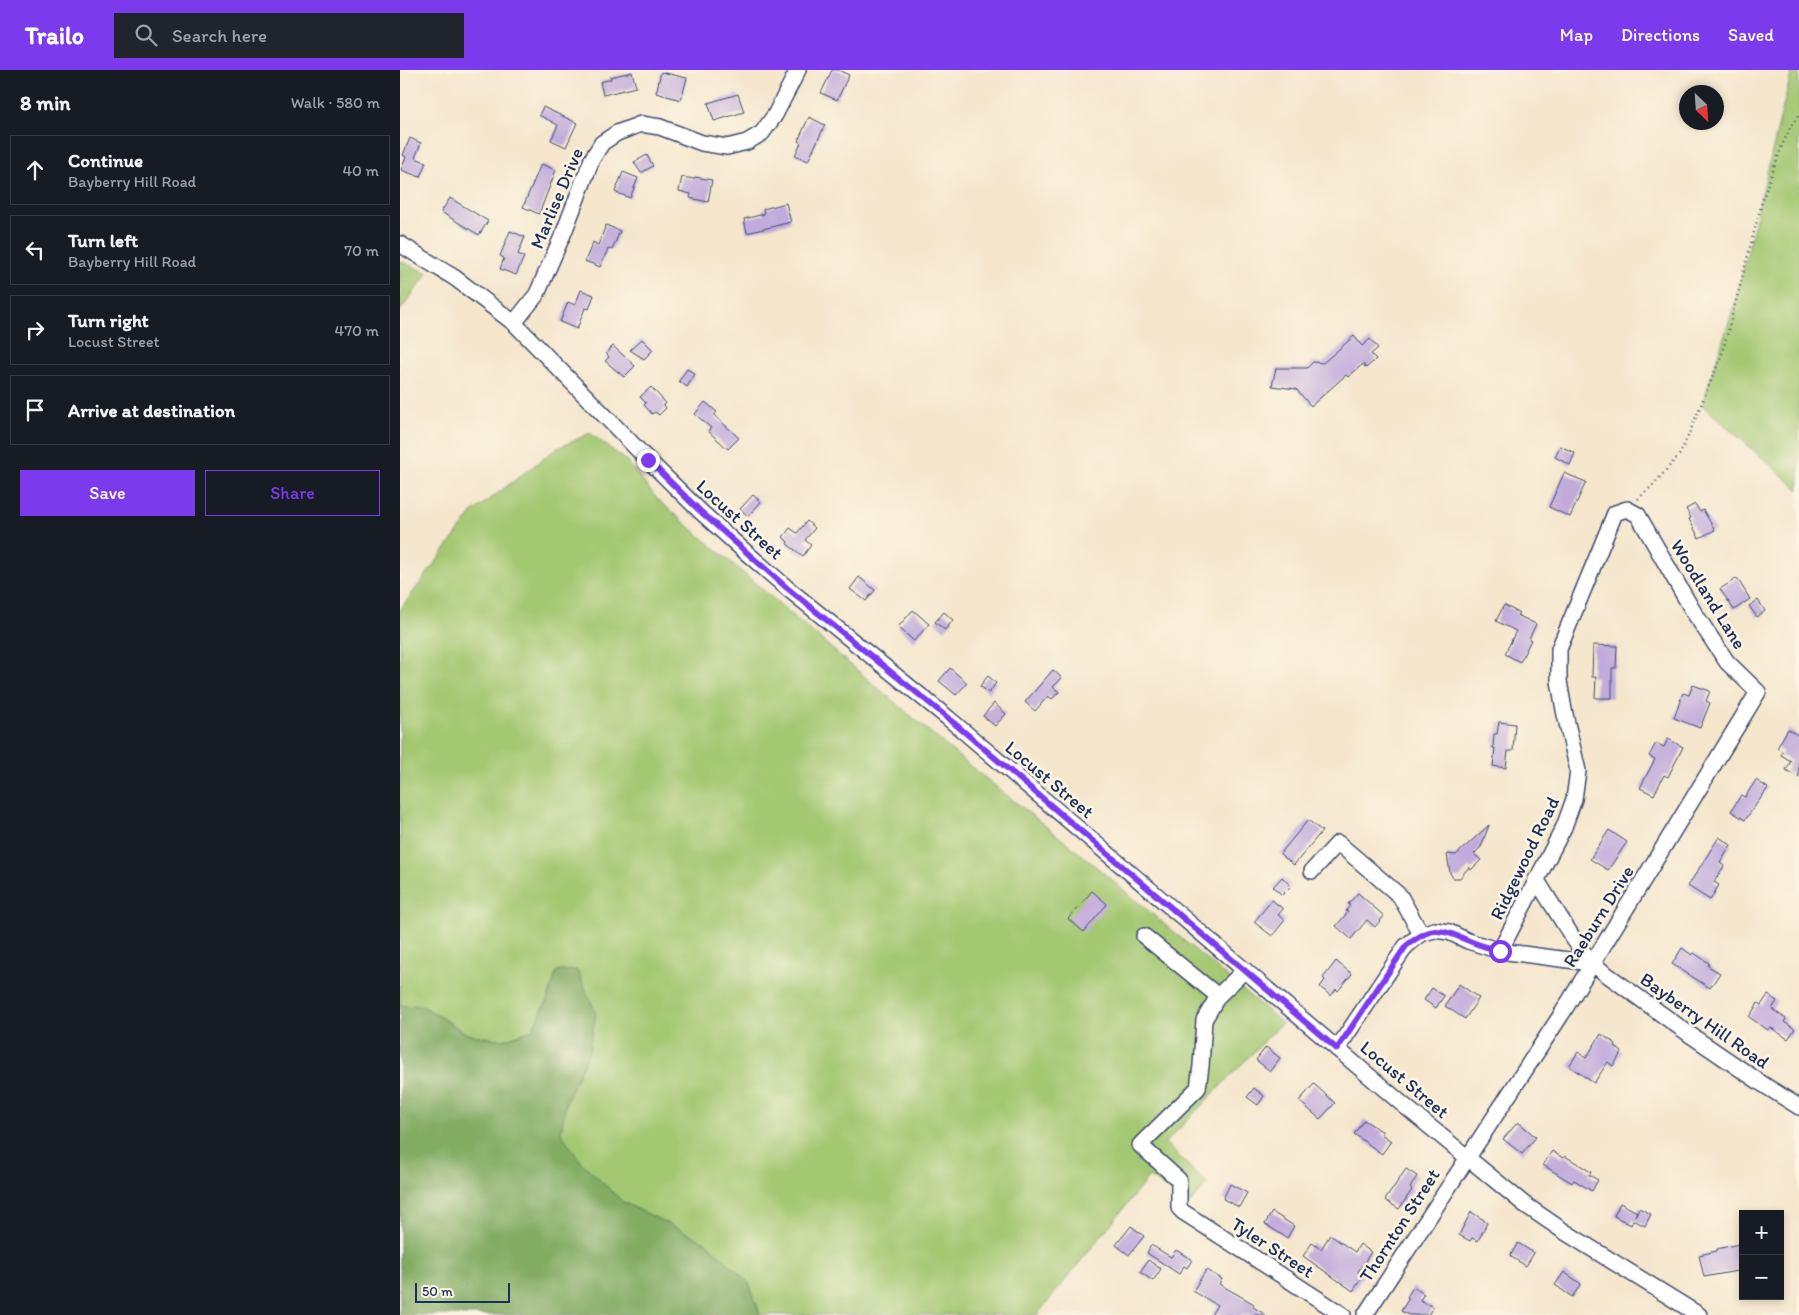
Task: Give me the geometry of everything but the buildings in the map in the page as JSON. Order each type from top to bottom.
[{"type":"street","name":"Marlise Drive","points":[[514,323],[537,294],[564,232],[592,159],[602,143],[617,133],[641,124],[660,127],[702,143],[727,147],[747,142],[762,133],[775,115],[798,70]]},
{"type":"street","name":"Locust Street","points":[[400,244],[455,278],[514,323],[648,460],[741,548],[948,718],[1337,1049],[1524,1204],[1565,1232],[1699,1315]]},
{"type":"street","name":"Woodland Lane","points":[[1630,510],[1638,515],[1693,611],[1727,662],[1758,692]]},
{"type":"street","name":"Ridgewood Road","points":[[1500,951],[1564,827],[1574,799],[1578,771],[1559,681],[1559,649],[1616,513],[1630,510]]},
{"type":"street","name":"Raeburn Drive","points":[[1467,1157],[1561,1015],[1758,692]]},
{"type":"street","points":[[1312,871],[1338,843],[1400,896],[1421,934],[1406,946],[1337,1049]]},
{"type":"street","name":"Bayberry Hill Road","points":[[1536,879],[1591,964],[1761,1084],[1799,1107]]},
{"type":"street","name":"Bayberry Hill Road","points":[[1421,934],[1434,930],[1449,932],[1468,941],[1500,951],[1591,964]]},
{"type":"street","points":[[1144,936],[1218,996],[1245,970]]},
{"type":"street","name":"Tyler Street","points":[[1218,996],[1204,1020],[1202,1066],[1198,1088],[1140,1145],[1179,1180],[1179,1208],[1183,1212],[1343,1315]]},
{"type":"street","name":"Thornton Street","points":[[1365,1315],[1467,1157]]},
{"type":"path","points":[[1630,510],[1679,455],[1687,439],[1722,354],[1763,198],[1783,143],[1791,126],[1799,116]]},
{"type":"green space","points":[[1792,70],[1799,70],[1799,490],[1702,405],[1736,300]]},
{"type":"green space","points":[[400,261],[428,273],[400,311]]},
{"type":"green space","points":[[590,433],[627,461],[657,499],[818,637],[964,761],[1088,860],[1282,1023],[1165,1143],[1207,1184],[1190,1203],[1149,1177],[1037,1315],[760,1315],[749,1283],[706,1243],[623,1202],[581,1162],[560,1133],[566,1102],[589,1051],[557,971],[547,1001],[532,1030],[503,1040],[467,1034],[421,1005],[400,1006],[400,610],[473,512],[556,449]]},
{"type":"green space","points":[[577,970],[596,1013],[589,1051],[566,1102],[561,1133],[581,1162],[623,1202],[706,1242],[749,1283],[760,1315],[400,1315],[400,1006],[421,1005],[467,1034],[503,1040],[532,1030],[547,1001],[557,971]]},
{"type":"route","points":[[648,460],[700,511],[787,588],[948,718],[1337,1049],[1406,946],[1421,934],[1434,930],[1449,932],[1468,941],[1500,951]]}]
